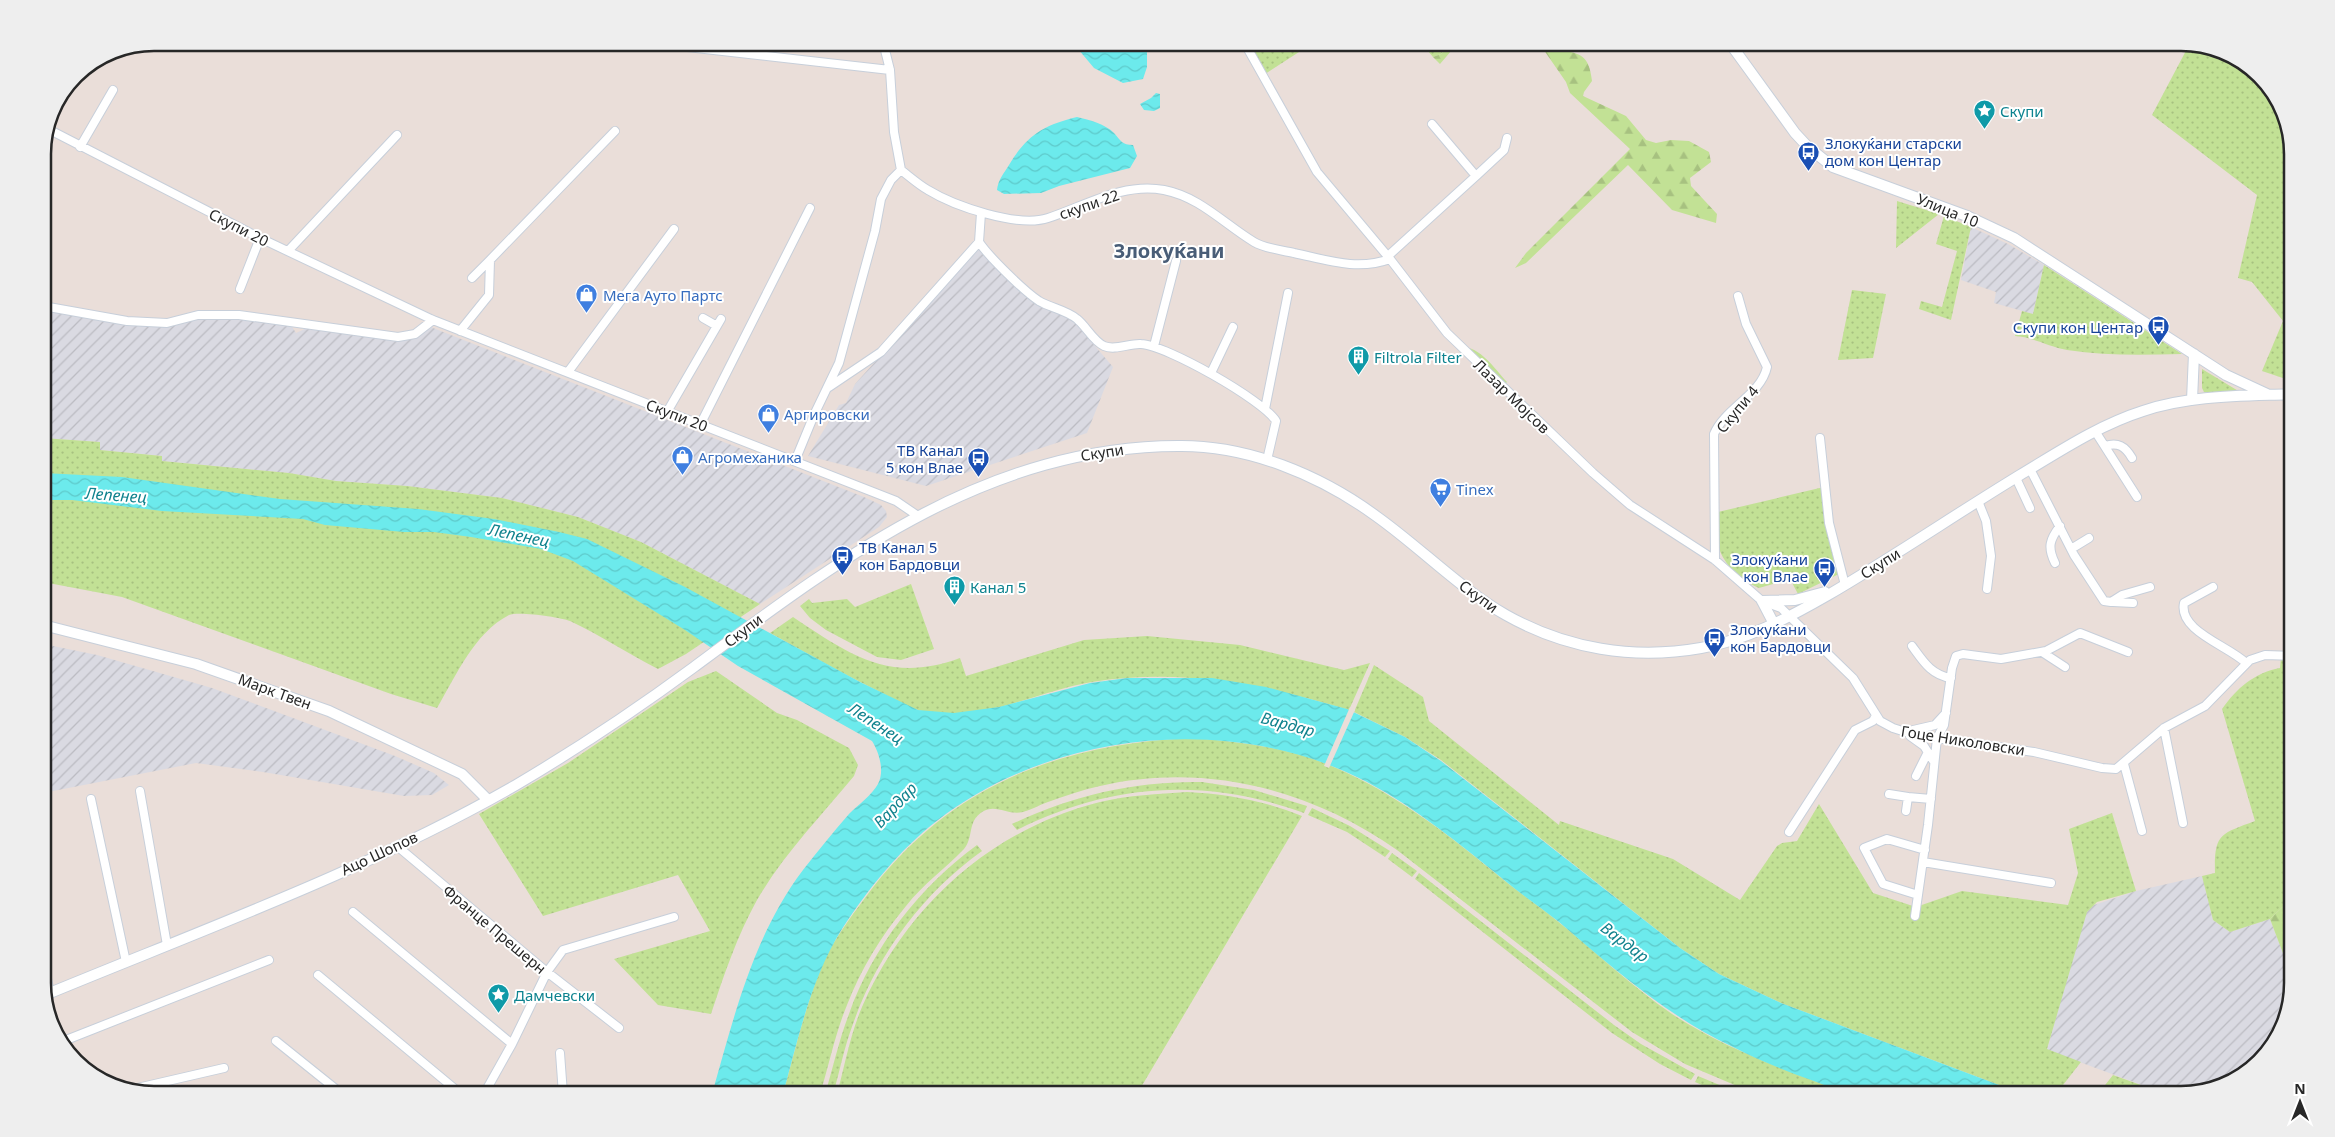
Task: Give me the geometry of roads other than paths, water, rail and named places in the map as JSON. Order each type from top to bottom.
[{"type":"street","points":[[736,51],[890,70]]},
{"type":"street","points":[[796,461],[814,415],[829,388],[852,323],[864,267],[875,231],[880,199],[891,180],[901,170],[894,132],[890,70],[885,51]]},
{"type":"street","name":"Лазар Мојсов","points":[[1249,51],[1317,172],[1389,258],[1447,333],[1593,473],[1640,512],[1715,560],[1762,601],[1781,608],[1789,617]]},
{"type":"street","name":"Улица 10","points":[[1736,51],[1795,133],[1808,148],[1833,167],[1968,216],[2014,238],[2226,375],[2268,395]]},
{"type":"street","points":[[80,146],[113,90]]},
{"type":"street","points":[[1432,124],[1476,176]]},
{"type":"street","points":[[472,278],[615,131]]},
{"type":"street","name":"Скупи 20","points":[[54,133],[260,238],[433,320],[896,501],[918,516]]},
{"type":"street","points":[[288,251],[397,135]]},
{"type":"street","points":[[1389,258],[1504,150],[1508,138]]},
{"type":"street","name":"скупи 22","points":[[901,170],[929,191],[981,213],[1010,219],[1034,221],[1046,219],[1103,197],[1130,190],[1160,189],[1174,192],[1196,201],[1239,232],[1264,246],[1344,265],[1375,265],[1389,258]]},
{"type":"street","points":[[700,425],[810,208]]},
{"type":"street","points":[[829,388],[881,352],[979,242],[981,213]]},
{"type":"street","points":[[568,372],[674,229]]},
{"type":"street","points":[[240,289],[260,238]]},
{"type":"street","points":[[979,242],[992,257],[1039,301],[1076,318],[1102,345],[1110,347],[1141,344],[1154,346],[1210,373],[1265,409],[1276,421],[1267,460]]},
{"type":"street","points":[[460,331],[489,295],[490,260]]},
{"type":"street","points":[[1154,346],[1176,261]]},
{"type":"street","points":[[1265,409],[1288,293]]},
{"type":"street","name":"Cкупи 4","points":[[1715,560],[1714,434],[1762,379],[1767,367],[1746,324],[1738,296]]},
{"type":"street","points":[[51,308],[102,318],[143,322],[174,322],[198,315],[239,315],[398,337],[415,334],[433,320]]},
{"type":"street","points":[[668,412],[719,322],[703,318]]},
{"type":"street","points":[[1210,373],[1233,327]]},
{"type":"street","points":[[2192,400],[2194,354]]},
{"type":"street","name":"Скупи","points":[[691,670],[767,611],[847,557],[918,516],[966,492],[1016,474],[1075,456],[1103,450],[1199,446],[1246,454],[1267,460],[1321,483],[1353,500],[1380,518],[1478,597],[1502,613],[1556,638],[1607,650],[1659,653],[1723,644],[1789,617],[1842,587],[1978,501],[2095,431],[2144,410],[2192,400],[2284,394]]},
{"type":"street","points":[[2095,431],[2137,497]]},
{"type":"street","points":[[1774,624],[1762,601],[1795,600],[1842,587],[1829,523],[1820,438]]},
{"type":"street","points":[[2105,446],[2114,444],[2122,446],[2132,458]]},
{"type":"street","points":[[2030,470],[2072,549],[2102,599],[2107,602],[2133,603]]},
{"type":"street","points":[[2016,478],[2030,508]]},
{"type":"street","points":[[1978,501],[1986,521],[1991,556],[1987,589]]},
{"type":"street","points":[[2055,562],[2049,548],[2050,541],[2060,526]]},
{"type":"street","points":[[2072,549],[2089,538]]},
{"type":"street","points":[[2111,602],[2126,589],[2150,586]]},
{"type":"street","points":[[2212,587],[2184,604],[2186,619],[2191,627],[2232,651],[2246,663]]},
{"type":"street","name":"Гоце Николовски","points":[[1789,617],[1846,671],[1864,694],[1876,715],[1886,725],[1902,731],[1937,738],[2034,752],[2102,768],[2116,769],[2124,764]]},
{"type":"street","name":"Марк Твен","points":[[51,627],[196,664],[329,711],[462,774],[488,800]]},
{"type":"street","points":[[1915,916],[1925,850],[1937,738],[1944,725],[1955,658],[1961,654],[2000,659],[2042,652],[2054,649],[2075,634],[2082,633],[2128,652]]},
{"type":"street","points":[[1912,646],[1936,674],[1951,678]]},
{"type":"street","points":[[2042,652],[2066,667]]},
{"type":"street","points":[[2142,831],[2124,764],[2164,728],[2205,706],[2246,663],[2265,655],[2284,656]]},
{"type":"street","name":"Ацо Шопов","points":[[51,992],[167,945],[397,846],[488,800],[591,738],[691,670]]},
{"type":"street","points":[[1902,731],[1915,731],[1931,727],[1940,722],[1946,712]]},
{"type":"street","points":[[1789,832],[1855,730],[1873,721],[1876,715]]},
{"type":"street","points":[[2164,728],[2183,823]]},
{"type":"street","points":[[1902,731],[1914,738],[1928,752],[1934,762]]},
{"type":"street","points":[[1916,776],[1928,752]]},
{"type":"street","points":[[140,791],[167,945]]},
{"type":"street","points":[[1889,794],[1931,799]]},
{"type":"street","points":[[1906,811],[1908,796]]},
{"type":"street","points":[[91,799],[126,962]]},
{"type":"street","points":[[1918,895],[1883,884],[1864,848],[1887,839],[1925,850]]},
{"type":"street","name":"Франце Прешерн","points":[[397,846],[547,972],[619,1028]]},
{"type":"street","points":[[1923,862],[2050,883]]},
{"type":"street","points":[[353,912],[512,1044]]},
{"type":"street","points":[[488,1086],[512,1044],[547,972],[562,950],[674,917]]},
{"type":"street","points":[[68,1039],[269,960]]},
{"type":"street","points":[[318,975],[451,1086]]},
{"type":"street","points":[[276,1041],[332,1086]]},
{"type":"street","points":[[560,1053],[562,1086]]},
{"type":"street","points":[[146,1086],[224,1068]]},
{"type":"water","points":[[1080,51],[1147,51],[1147,67],[1143,79],[1123,83],[1094,68]]},
{"type":"water","points":[[1156,93],[1160,94],[1160,108],[1154,111],[1144,110],[1140,104]]},
{"type":"water","points":[[1077,117],[1102,125],[1124,143],[1133,145],[1137,156],[1130,168],[1059,186],[1041,193],[1004,194],[997,190],[1003,174],[1030,139],[1046,128]]},
{"type":"water","points":[[51,473],[122,477],[280,499],[418,509],[494,519],[559,532],[587,539],[685,587],[860,682],[918,710],[954,713],[999,707],[1090,683],[1127,678],[1212,678],[1266,687],[1347,709],[1405,737],[1441,761],[1680,948],[1719,974],[1781,1003],[2002,1086],[1825,1086],[1762,1061],[1709,1035],[1663,1006],[1455,840],[1385,792],[1316,760],[1261,746],[1204,740],[1147,741],[1091,750],[1036,766],[985,789],[938,820],[924,831],[886,870],[852,914],[831,948],[806,1009],[785,1086],[714,1086],[747,978],[771,922],[803,870],[849,814],[869,796],[878,784],[881,768],[877,751],[872,741],[738,666],[685,630],[573,561],[541,549],[434,532],[404,532],[325,525],[303,519],[162,511],[72,500],[51,500]]},
{"type":"place","name":"Скупи","points":[[1984,130]]},
{"type":"place","name":"Злокуќани старски дом кон Центар","points":[[1809,171]]},
{"type":"place","name":"Мега Ауто Партс","points":[[587,314]]},
{"type":"place","name":"Скупи кон Центар","points":[[2159,346]]},
{"type":"place","name":"Filtrola Filter","points":[[1358,376]]},
{"type":"place","name":"Аргировски","points":[[768,433]]},
{"type":"place","name":"Агромеханика","points":[[682,476]]},
{"type":"place","name":"ТВ Канал 5 кон Влае","points":[[979,478]]},
{"type":"place","name":"Tinex","points":[[1440,508]]},
{"type":"place","name":"ТВ Канал 5 кон Бардовци","points":[[843,575]]},
{"type":"place","name":"Злокуќани кон Влае","points":[[1824,587]]},
{"type":"place","name":"Канал 5","points":[[954,606]]},
{"type":"place","name":"Злокуќани кон Бардовци","points":[[1714,657]]},
{"type":"place","name":"Дамчевски","points":[[498,1014]]},
{"type":"district","name":"Злокуќани","points":[[1169,250]]},
{"type":"water label","name":"Лепенец","points":[[116,495]]},
{"type":"water label","name":"Лепенец","points":[[519,535]]},
{"type":"water label","name":"Лепенец","points":[[876,723]]},
{"type":"water label","name":"Вардар","points":[[1288,724]]},
{"type":"water label","name":"Вардар","points":[[895,805]]},
{"type":"water label","name":"Вардар","points":[[1625,942]]}]
